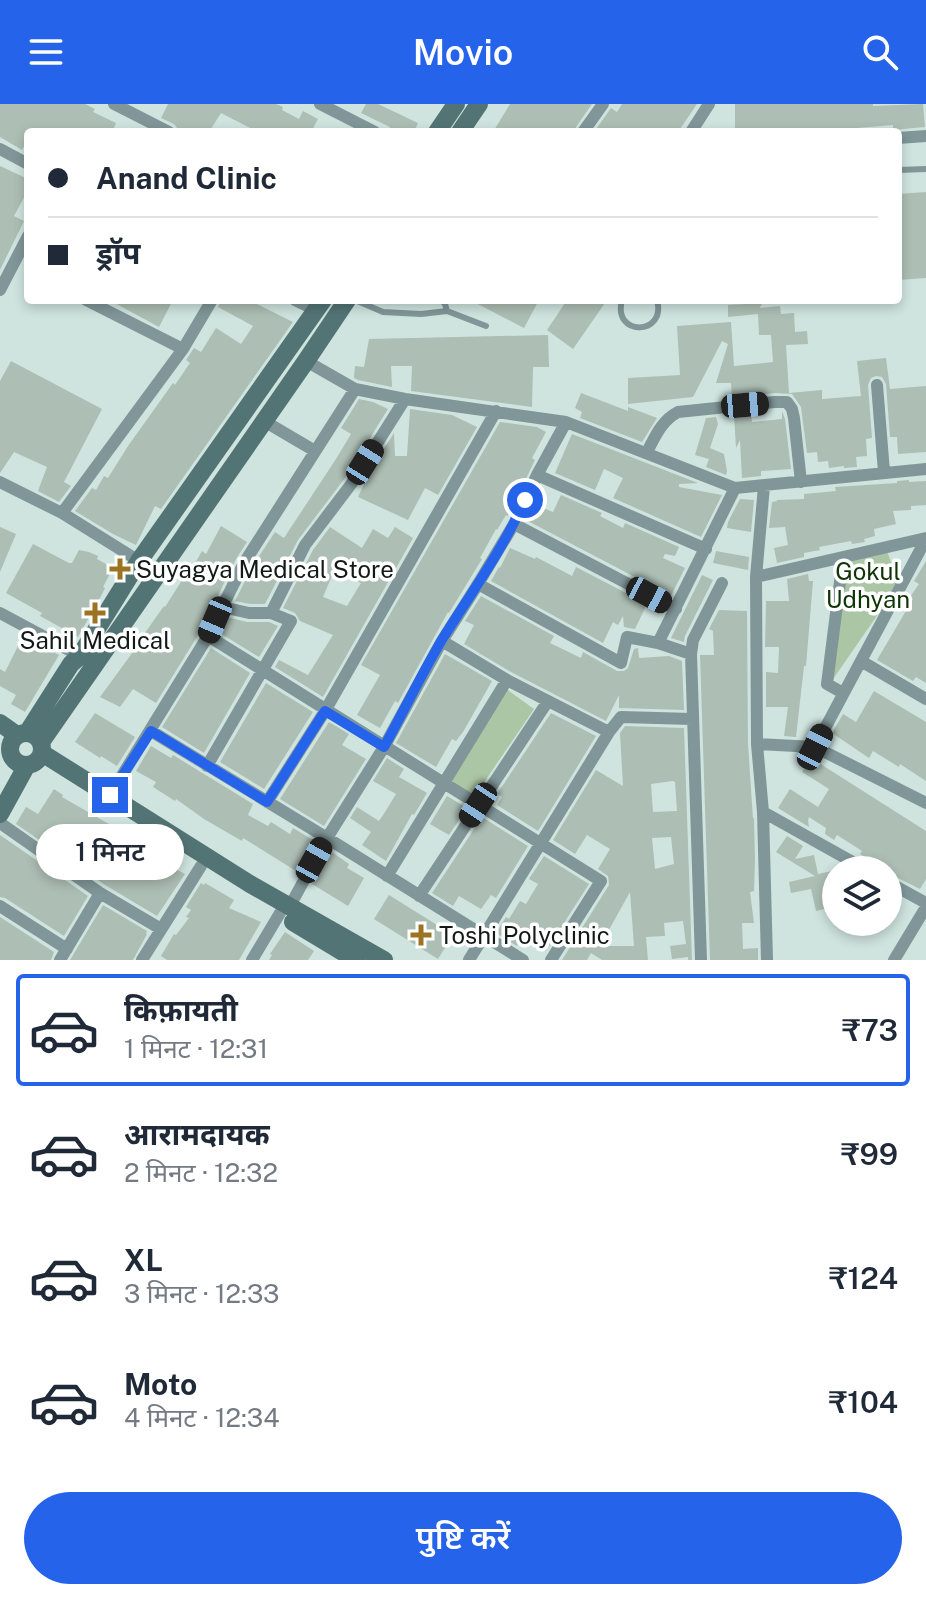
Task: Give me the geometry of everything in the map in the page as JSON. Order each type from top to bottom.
[{"type":"main road","points":[[440,128],[456,104]]},
{"type":"main road","points":[[463,128],[479,104]]},
{"type":"main road","points":[[0,773],[24,749],[264,421],[344,304]]},
{"type":"main road","points":[[0,814],[24,749],[71,664],[80,656],[139,561],[320,305]]},
{"type":"main road","points":[[0,723],[24,749],[201,866],[384,960]]},
{"type":"main road","points":[[24,749],[110,795],[250,884],[356,960]]},
{"type":"street","points":[[114,104],[161,128]]},
{"type":"street","points":[[320,104],[367,128]]},
{"type":"street","points":[[586,128],[603,104]]},
{"type":"street","points":[[694,128],[709,104]]},
{"type":"street","points":[[902,138],[926,136]]},
{"type":"street","points":[[0,149],[24,162]]},
{"type":"street","points":[[0,290],[24,243]]},
{"type":"street","points":[[13,263],[24,269]]},
{"type":"street","points":[[94,304],[183,349]]},
{"type":"street","points":[[62,513],[183,349],[210,304]]},
{"type":"street","points":[[306,361],[355,389],[566,422],[735,488],[926,469]]},
{"type":"street","points":[[877,385],[884,472]]},
{"type":"street","points":[[110,795],[208,636],[244,563],[355,389]]},
{"type":"street","points":[[271,613],[305,545],[352,483],[405,399]]},
{"type":"street","points":[[647,452],[663,423],[678,412],[787,402],[794,418],[801,482]]},
{"type":"street","points":[[267,802],[325,711],[496,411]]},
{"type":"street","points":[[264,421],[315,451]]},
{"type":"street","points":[[252,960],[384,747],[442,641],[514,524],[566,422]]},
{"type":"street","points":[[537,475],[706,549]]},
{"type":"street","points":[[0,482],[62,513],[139,561]]},
{"type":"street","points":[[764,486],[756,577],[757,744],[763,812],[767,960]]},
{"type":"street","points":[[658,643],[735,488]]},
{"type":"street","points":[[514,524],[676,609]]},
{"type":"street","points":[[756,577],[926,538]]},
{"type":"street","points":[[815,747],[926,538]]},
{"type":"street","points":[[843,558],[827,684],[843,693]]},
{"type":"street","points":[[701,960],[691,654],[693,640],[722,583]]},
{"type":"street","points":[[478,584],[621,663],[627,637],[691,654]]},
{"type":"street","points":[[207,766],[291,621],[271,613],[249,613],[222,607]]},
{"type":"street","points":[[0,613],[80,656]]},
{"type":"street","points":[[208,636],[601,881],[551,960]]},
{"type":"street","points":[[442,641],[507,680],[609,732]]},
{"type":"street","points":[[861,661],[926,699]]},
{"type":"street","points":[[387,876],[507,680]]},
{"type":"street","points":[[419,896],[548,701]]},
{"type":"street","points":[[469,960],[621,717],[692,719]]},
{"type":"street","points":[[151,731],[523,960]]},
{"type":"street","points":[[757,744],[815,747],[926,803]]},
{"type":"street","points":[[763,812],[842,856]]},
{"type":"street","points":[[0,823],[100,893],[161,929]]},
{"type":"street","points":[[142,960],[201,866]]},
{"type":"street","points":[[894,960],[926,905],[902,890]]},
{"type":"street","points":[[0,906],[63,954],[100,893]]},
{"type":"lane","points":[[902,170],[926,169]]},
{"type":"lane","points":[[364,304],[383,312],[421,314],[447,311],[486,326]]},
{"type":"lane","points":[[445,304],[447,311]]},
{"type":"lane","points":[[621,304],[622,318],[638,328],[655,320],[659,304]]},
{"type":"green space","name":"Gokul Udhyan","points":[[887,551],[899,584],[831,682],[846,562]]},
{"type":"green space","points":[[505,688],[534,709],[474,797],[446,780]]},
{"type":"building","points":[[0,104],[85,104],[95,109],[93,112],[116,123],[114,128],[24,128],[22,150],[0,137]]},
{"type":"building","points":[[168,104],[276,104],[299,119],[303,111],[318,119],[313,128],[250,128],[221,113],[212,128],[177,128],[161,118]]},
{"type":"building","points":[[366,104],[378,104],[418,123],[416,128],[389,128],[361,113]]},
{"type":"building","points":[[510,104],[592,104],[576,128],[495,128]]},
{"type":"building","points":[[622,104],[697,104],[681,128],[597,128],[611,108],[617,112]]},
{"type":"building","points":[[735,104],[923,104],[925,127],[902,129],[893,128],[893,125],[735,128]]},
{"type":"building","points":[[0,166],[24,177],[24,197],[14,216],[24,221],[0,270]]},
{"type":"building","points":[[926,192],[926,278],[902,280],[902,194]]},
{"type":"building","points":[[116,304],[171,304],[159,327]]},
{"type":"building","points":[[219,304],[257,304],[293,322],[161,509],[155,506],[136,545],[75,511],[92,488],[96,490],[104,476],[108,478],[190,363],[186,360],[194,348],[201,352],[216,328],[241,344],[253,326],[218,307]]},
{"type":"building","points":[[478,304],[537,304],[524,328]]},
{"type":"building","points":[[564,304],[604,304],[573,349],[547,330]]},
{"type":"building","points":[[728,305],[780,306],[781,314],[794,313],[795,332],[807,331],[808,344],[786,345],[789,393],[822,390],[822,399],[861,396],[857,361],[886,358],[890,389],[926,386],[926,452],[898,454],[897,437],[890,437],[886,384],[882,377],[876,376],[871,378],[868,385],[872,438],[866,439],[867,456],[856,457],[857,467],[829,468],[828,461],[818,462],[817,452],[807,453],[801,407],[792,394],[732,397],[731,383],[716,383],[728,344],[722,341],[693,397],[628,404],[628,378],[680,375],[677,326],[731,322],[734,366],[773,362],[771,335],[759,335],[758,314],[728,317]]},
{"type":"building","points":[[548,335],[549,367],[533,367],[532,407],[411,391],[412,366],[391,366],[392,387],[354,378],[355,366],[364,367],[369,339]]},
{"type":"building","points":[[11,361],[102,409],[64,482],[71,486],[59,502],[38,491],[47,467],[14,452],[0,473],[0,381]]},
{"type":"building","points":[[581,393],[628,411],[628,407],[657,418],[642,442],[580,418],[582,412],[575,408]]},
{"type":"building","points":[[359,399],[388,409],[345,478],[298,540],[265,604],[235,601],[275,532],[284,538],[336,459],[351,434],[341,428]]},
{"type":"building","points":[[410,409],[452,415],[477,427],[438,495],[425,488],[408,520],[358,497],[394,433],[395,456],[407,456]]},
{"type":"building","points":[[782,411],[791,469],[761,471],[761,476],[742,478],[740,440],[736,448],[734,415],[751,414],[752,422],[782,419]]},
{"type":"building","points":[[716,417],[718,424],[710,448],[724,454],[726,475],[706,467],[709,459],[695,455],[706,418]]},
{"type":"building","points":[[500,422],[537,427],[546,432],[508,516],[496,529],[482,559],[448,612],[398,703],[395,701],[380,728],[357,715],[380,675],[361,665]]},
{"type":"building","points":[[572,434],[698,483],[679,484],[679,487],[722,495],[701,537],[613,498],[623,478],[604,469],[595,490],[555,473]]},
{"type":"building","points":[[926,481],[926,505],[893,511],[896,524],[874,529],[875,536],[864,539],[865,542],[852,544],[851,541],[819,547],[820,550],[804,553],[804,557],[777,563],[774,548],[788,545],[785,527],[769,528],[772,502],[804,499],[804,494],[836,491],[835,487]]},
{"type":"building","points":[[561,495],[602,513],[600,516],[623,528],[625,523],[679,547],[675,556],[665,554],[663,558],[685,568],[671,596],[526,520],[532,507],[553,512]]},
{"type":"building","points":[[740,499],[754,500],[751,532],[727,528]]},
{"type":"building","points":[[221,526],[247,542],[200,632],[156,703],[133,689],[120,707],[100,697],[202,551],[206,554]]},
{"type":"building","points":[[0,527],[16,534],[0,572]]},
{"type":"building","points":[[330,527],[362,548],[373,529],[388,538],[395,527],[413,538],[323,697],[275,667],[279,660],[308,675],[333,635],[300,621],[295,613],[283,608],[313,550]],"holes":[[[337,569],[361,583],[347,606],[323,597]]]},
{"type":"building","points":[[33,544],[69,563],[79,550],[89,552],[113,568],[78,637],[6,593]]},
{"type":"building","points":[[510,548],[536,557],[572,576],[576,567],[647,604],[635,629],[624,627],[623,616],[618,625],[613,622],[603,643],[491,581]]},
{"type":"building","points":[[716,551],[749,557],[748,570],[713,563]]},
{"type":"building","points":[[926,561],[926,683],[916,677],[913,681],[877,660],[913,599],[910,597],[919,584],[914,581]]},
{"type":"building","points":[[808,574],[809,581],[813,581],[796,737],[784,736],[788,707],[766,707],[766,672],[778,673],[779,647],[765,647],[766,601],[789,601],[787,579]]},
{"type":"building","points":[[702,575],[713,580],[684,642],[671,638]]},
{"type":"building","points":[[481,596],[554,636],[550,643],[581,658],[583,652],[617,671],[628,668],[634,649],[638,648],[639,658],[669,656],[682,661],[684,710],[619,708],[619,695],[606,721],[511,672],[464,644],[474,625],[465,621]]},
{"type":"building","points":[[719,610],[747,611],[748,744],[755,861],[754,891],[750,892],[754,923],[742,923],[743,949],[758,948],[758,960],[710,960],[700,655],[714,655],[713,631],[709,629]]},
{"type":"building","points":[[227,617],[278,626],[259,657],[220,633]]},
{"type":"building","points":[[23,636],[59,655],[25,712],[11,704],[16,695],[0,686],[0,669],[5,672]]},
{"type":"building","points":[[211,648],[250,673],[204,753],[162,727]]},
{"type":"building","points":[[445,654],[492,681],[463,732],[456,741],[452,739],[436,767],[396,743]]},
{"type":"building","points":[[266,683],[313,712],[264,789],[220,762]]},
{"type":"building","points":[[874,691],[926,722],[926,781],[873,751],[869,758],[832,733],[843,714],[856,722]]},
{"type":"building","points":[[95,713],[135,737],[117,766],[75,742]]},
{"type":"building","points":[[551,713],[596,736],[538,831],[497,805],[502,797],[497,794]]},
{"type":"building","points":[[329,722],[349,734],[342,745],[366,759],[324,826],[280,799]]},
{"type":"building","points":[[625,726],[684,728],[692,960],[688,957],[672,959],[670,946],[686,944],[683,921],[664,923],[665,936],[646,937],[648,960],[602,960],[591,953],[587,960],[562,960],[609,885],[608,876],[598,869],[610,849],[587,835],[575,854],[553,840],[596,770],[623,786],[620,733]],"holes":[[[673,781],[677,811],[653,812],[651,784]],[[671,837],[674,864],[655,869],[652,838]],[[630,892],[634,946],[600,946]]]},
{"type":"building","points":[[151,746],[171,758],[173,755],[253,804],[248,815],[268,826],[271,822],[290,834],[293,828],[313,840],[296,871],[153,787],[156,782],[136,771]]},
{"type":"building","points":[[387,758],[404,769],[399,777],[427,793],[386,861],[362,845],[371,832],[350,818],[357,807],[379,821],[385,812],[396,794],[373,781]]},
{"type":"building","points":[[811,758],[926,831],[926,879],[920,889],[902,880],[902,856],[863,856],[860,854],[862,851],[837,835],[834,840],[825,834],[826,828],[809,817],[809,827],[778,808],[790,789],[818,807],[829,789],[802,772]]},
{"type":"building","points":[[54,789],[62,797],[132,837],[134,835],[146,841],[144,845],[174,863],[172,867],[185,874],[157,916],[105,885],[16,824],[26,807],[38,814]]},
{"type":"building","points":[[447,796],[467,808],[449,835],[430,824]]},
{"type":"building","points":[[482,817],[528,846],[496,898],[491,895],[481,909],[459,896],[453,906],[432,893]]},
{"type":"building","points":[[0,835],[88,896],[64,936],[0,897]]},
{"type":"building","points":[[787,836],[803,846],[795,859],[814,855],[818,874],[822,873],[822,910],[816,911],[811,889],[791,893],[789,882],[815,876],[776,852]]},
{"type":"building","points":[[332,852],[349,864],[347,868],[364,878],[348,906],[312,884]]},
{"type":"building","points":[[544,856],[589,884],[546,951],[523,937],[517,946],[496,933],[520,901],[526,904],[538,884],[529,879]]},
{"type":"building","points":[[201,883],[234,900],[229,908],[261,922],[239,960],[167,960],[161,956],[174,934],[189,918],[186,917],[191,910],[186,907]]},
{"type":"building","points":[[389,895],[453,935],[438,959],[374,919]]},
{"type":"building","points":[[103,905],[147,931],[133,960],[70,960]]},
{"type":"building","points":[[0,917],[54,952],[51,960],[0,960]]},
{"type":"building","points":[[285,932],[314,951],[308,960],[269,960]]},
{"type":"place","name":"Suyagya Medical Store","points":[[120,569]]},
{"type":"place","name":"Sahil Medical","points":[[95,613]]},
{"type":"place","name":"Toshi Polyclinic","points":[[421,935]]},
{"type":"route","points":[[110,795],[151,731],[267,802],[325,711],[384,747],[525,500]]}]
